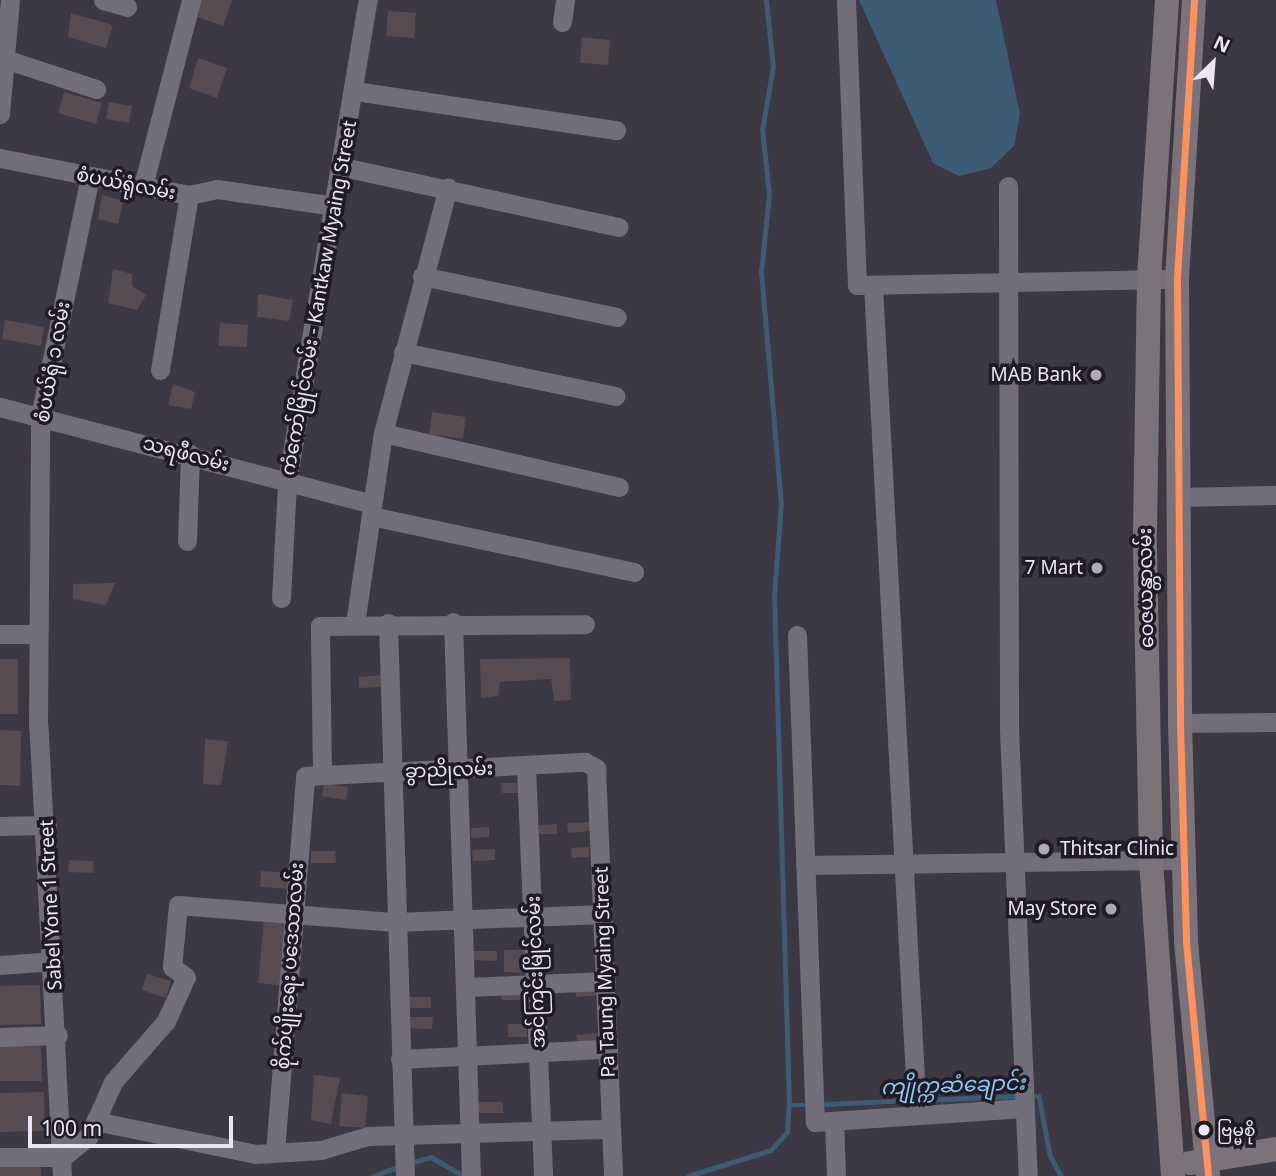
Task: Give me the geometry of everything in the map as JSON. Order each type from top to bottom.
[{"type":"main road","name":"ဝေဇယန္တာလမ်း","points":[[1167,0],[1149,278],[1145,546],[1151,862],[1172,1171]]},
{"type":"main road","name":"ဝေဇယန္တာလမ်း","points":[[1194,0],[1177,279],[1180,723],[1184,860],[1207,1168]]},
{"type":"main road","points":[[1172,1171],[1207,1168],[1276,1149]]},
{"type":"street","points":[[0,114],[10,0]]},
{"type":"street","points":[[103,0],[127,8]]},
{"type":"street","points":[[143,186],[191,0]]},
{"type":"street","name":"ကံကော်မြိုင်လမ်း - Kantkaw Myaing Street","points":[[281,598],[287,482],[343,167],[368,0]]},
{"type":"street","points":[[562,22],[565,0]]},
{"type":"street","points":[[846,0],[917,1115]]},
{"type":"street","points":[[3,68],[96,89]]},
{"type":"street","points":[[355,91],[616,130]]},
{"type":"street","name":"စံပယ်ရုံလမ်း","points":[[0,158],[189,195],[217,189],[335,206]]},
{"type":"street","points":[[343,167],[448,187],[619,227]]},
{"type":"street","name":"စံပယ်ရုံ ၁ လမ်း","points":[[36,634],[40,416],[90,177]]},
{"type":"street","points":[[1008,186],[1004,282],[1014,866],[1028,1176]]},
{"type":"street","points":[[448,187],[422,276],[383,433],[355,624],[585,624]]},
{"type":"street","points":[[160,370],[189,195]]},
{"type":"street","points":[[422,276],[617,317]]},
{"type":"street","points":[[865,285],[1177,279]]},
{"type":"street","points":[[403,352],[616,396]]},
{"type":"street","name":"သရဖီလမ်း","points":[[0,407],[190,454],[372,510],[634,572]]},
{"type":"street","points":[[383,433],[619,487]]},
{"type":"street","points":[[187,541],[190,454]]},
{"type":"street","points":[[1179,497],[1276,495]]},
{"type":"street","points":[[453,622],[471,1176]]},
{"type":"street","points":[[388,623],[401,1135],[405,1176]]},
{"type":"street","name":"စိုက်ပျိုးရေး ပဒေသာလမ်း","points":[[275,1152],[295,912],[313,776],[319,632],[324,624],[355,624]]},
{"type":"street","points":[[0,634],[36,634]]},
{"type":"street","name":"Sabel Yone 1 Street","points":[[36,634],[63,1167]]},
{"type":"street","points":[[797,635],[815,1122],[1025,1108]]},
{"type":"street","points":[[1180,723],[1276,722]]},
{"type":"street","name":"ခွာညိုလမ်း","points":[[313,776],[456,771],[586,762],[596,768]]},
{"type":"street","name":"အင်ကြင်းမြိုင်လမ်း","points":[[526,767],[535,917],[542,1176]]},
{"type":"street","name":"Pa Taung Myaing Street","points":[[596,768],[613,1176]]},
{"type":"street","points":[[0,826],[47,825]]},
{"type":"street","points":[[805,865],[1014,866],[1184,860]]},
{"type":"street","points":[[0,1157],[63,1167],[89,1136],[113,1082],[166,1021],[186,977],[172,968],[177,906],[295,912],[395,922],[603,914]]},
{"type":"street","points":[[0,965],[54,961]]},
{"type":"street","points":[[465,987],[536,980],[606,981]]},
{"type":"street","points":[[0,1037],[58,1035]]},
{"type":"street","points":[[400,1059],[608,1049]]},
{"type":"street","points":[[95,1121],[256,1154],[401,1135],[611,1129]]},
{"type":"street","points":[[834,1121],[836,1176]]},
{"type":"water","points":[[859,0],[996,0],[1020,114],[1014,146],[991,168],[959,176],[933,163]]},
{"type":"building","points":[[200,0],[232,0],[223,26],[195,16]]},
{"type":"building","points":[[388,11],[416,13],[414,38],[386,36]]},
{"type":"building","points":[[71,13],[113,25],[106,48],[68,37]]},
{"type":"building","points":[[582,37],[610,40],[608,65],[580,63]]},
{"type":"building","points":[[198,58],[227,68],[217,98],[189,88]]},
{"type":"building","points":[[64,92],[102,103],[96,124],[58,113]]},
{"type":"building","points":[[109,102],[132,106],[129,123],[106,119]]},
{"type":"building","points":[[102,195],[123,201],[118,224],[98,219]]},
{"type":"building","points":[[113,269],[132,274],[132,286],[146,295],[137,310],[108,303]]},
{"type":"building","points":[[258,294],[293,300],[289,321],[257,317]]},
{"type":"building","points":[[5,320],[44,327],[41,346],[2,339]]},
{"type":"building","points":[[220,323],[248,325],[247,347],[218,346]]},
{"type":"building","points":[[173,384],[195,392],[191,409],[168,405]]},
{"type":"building","points":[[432,412],[466,417],[463,439],[429,434]]},
{"type":"building","points":[[115,583],[106,605],[73,599],[73,584]]},
{"type":"building","points":[[570,658],[571,700],[554,701],[551,679],[500,682],[498,696],[481,698],[480,659]]},
{"type":"building","points":[[0,659],[18,659],[18,714],[0,714]]},
{"type":"building","points":[[382,675],[383,687],[359,688],[359,677]]},
{"type":"building","points":[[0,730],[21,731],[20,786],[0,785]]},
{"type":"building","points":[[205,739],[228,741],[221,785],[203,784]]},
{"type":"building","points":[[501,783],[519,783],[519,793],[502,793]]},
{"type":"building","points":[[324,784],[348,787],[346,800],[322,796]]},
{"type":"building","points":[[590,822],[590,831],[568,833],[567,823]]},
{"type":"building","points":[[557,824],[557,834],[539,834],[539,825]]},
{"type":"building","points":[[489,827],[489,837],[471,838],[471,828]]},
{"type":"building","points":[[589,847],[589,857],[572,858],[571,848]]},
{"type":"building","points":[[495,849],[495,860],[473,861],[472,850]]},
{"type":"building","points":[[311,851],[335,851],[336,863],[311,863]]},
{"type":"building","points":[[69,860],[93,861],[94,873],[68,872]]},
{"type":"building","points":[[261,871],[292,873],[291,889],[260,887]]},
{"type":"building","points":[[264,920],[291,921],[286,986],[258,983]]},
{"type":"building","points":[[504,950],[528,950],[528,973],[504,972]]},
{"type":"building","points":[[472,951],[497,951],[497,961],[472,960]]},
{"type":"building","points":[[147,974],[171,981],[166,998],[142,990]]},
{"type":"building","points":[[599,983],[600,995],[576,997],[575,985]]},
{"type":"building","points":[[40,985],[41,1024],[0,1025],[0,986]]},
{"type":"building","points":[[501,988],[525,988],[526,1000],[501,1000]]},
{"type":"building","points":[[406,997],[431,997],[431,1008],[407,1008]]},
{"type":"building","points":[[408,1017],[433,1017],[432,1029],[408,1028]]},
{"type":"building","points":[[508,1024],[527,1024],[527,1037],[508,1037]]},
{"type":"building","points":[[597,1033],[598,1043],[578,1045],[576,1035]]},
{"type":"building","points":[[41,1042],[42,1081],[0,1081],[0,1043]]},
{"type":"building","points":[[314,1075],[340,1078],[331,1124],[311,1120]]},
{"type":"building","points":[[44,1092],[45,1131],[0,1132],[0,1093]]},
{"type":"building","points":[[342,1093],[368,1096],[365,1128],[339,1126]]},
{"type":"building","points":[[478,1102],[503,1102],[503,1113],[478,1113]]},
{"type":"building","points":[[0,1163],[41,1163],[41,1176],[0,1176]]},
{"type":"waterway","points":[[688,1176],[771,1150],[787,1132],[789,1105],[774,595],[781,505],[761,272],[769,195],[762,130],[773,67],[766,0]]},
{"type":"waterway","name":"ကျိုက္ကဆံချောင်း","points":[[921,1100],[1020,1096]]},
{"type":"waterway","name":"ကျိုက္ကဆံချောင်း","points":[[1029,1096],[1039,1096],[1050,1155],[1061,1176]]},
{"type":"waterway","name":"ကျိုက္ကဆံချောင်း","points":[[826,1104],[912,1100]]},
{"type":"waterway","name":"ကျိုက္ကဆံချောင်း","points":[[789,1105],[803,1105]]},
{"type":"waterway","points":[[410,1163],[431,1157],[464,1176]]},
{"type":"waterway","points":[[373,1176],[398,1167]]},
{"type":"transit line","points":[[1194,0],[1177,279],[1180,723],[1186,942],[1208,1176]]},
{"type":"place","name":"MAB Bank","points":[[1096,375]]},
{"type":"place","name":"7 Mart","points":[[1097,568]]},
{"type":"place","name":"Thitsar Clinic","points":[[1044,849]]},
{"type":"place","name":"May Store","points":[[1111,909]]},
{"type":"place","name":"ဗြမ္မစို","points":[[1204,1130]]}]
